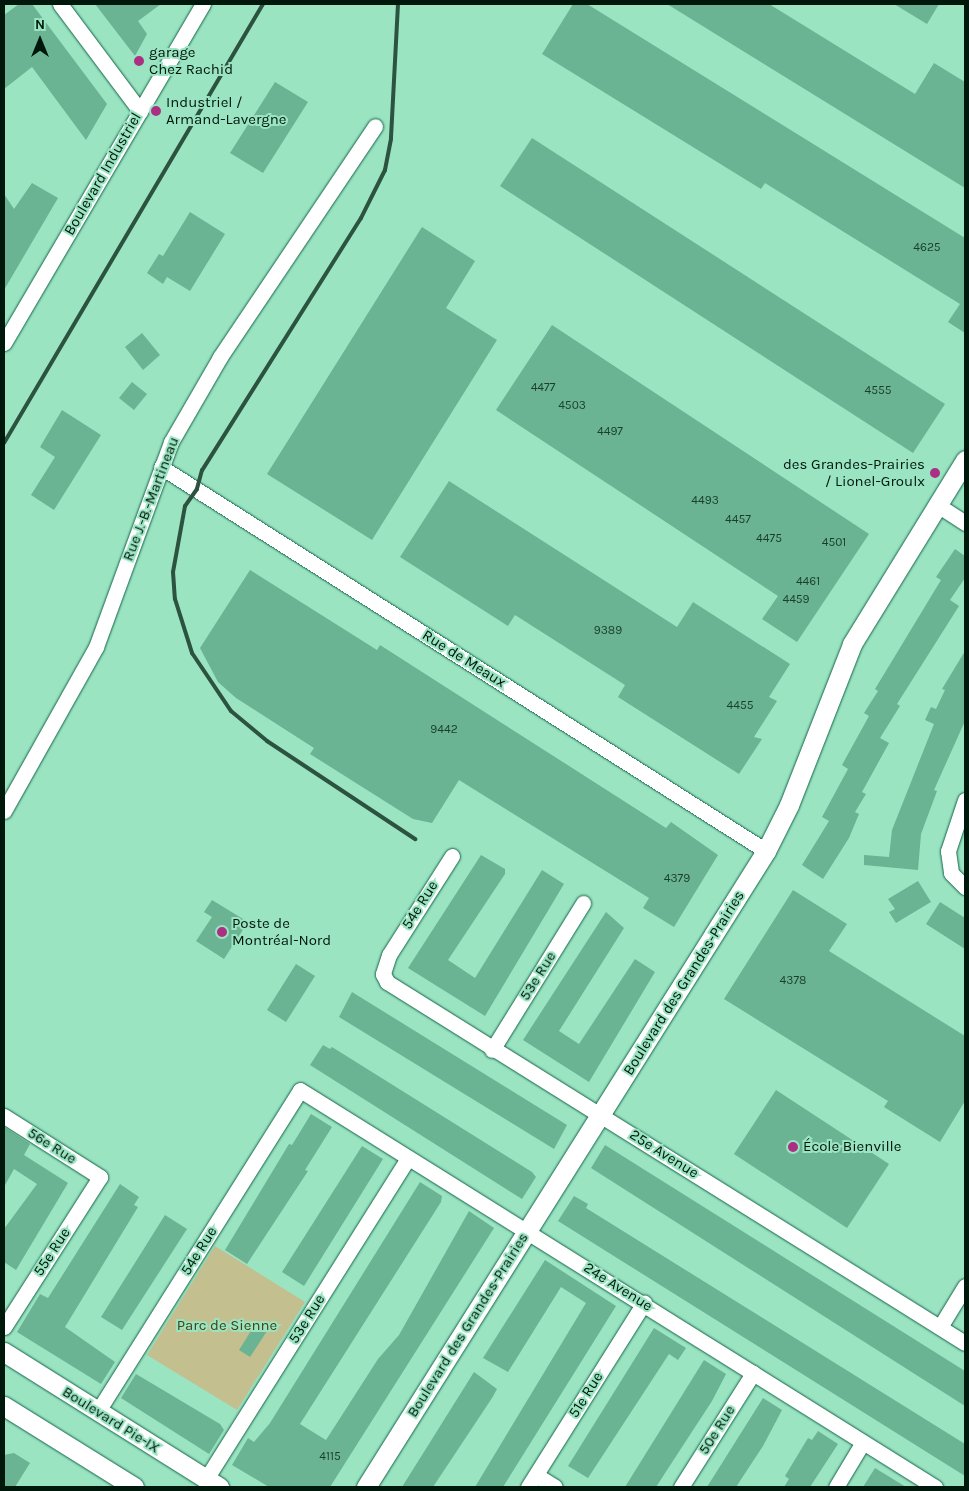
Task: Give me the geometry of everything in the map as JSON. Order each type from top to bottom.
[{"type":"main road","name":"Boulevard des Grandes-Prairies","points":[[366,1487],[766,851],[789,805],[852,644],[936,504],[965,460]]},
{"type":"main road","name":"Boulevard Pie-IX","points":[[4,1352],[213,1483]]},
{"type":"main road","points":[[4,1406],[134,1487]]},
{"type":"street","points":[[60,4],[140,110]]},
{"type":"street","name":"Boulevard Industriel","points":[[4,344],[203,4]]},
{"type":"street","name":"Rue J.-B.-Martineau","points":[[4,811],[96,647],[171,442],[220,357],[374,126]]},
{"type":"street","name":"Rue de Meaux","points":[[162,467],[766,851]]},
{"type":"street","points":[[936,504],[965,523]]},
{"type":"street","points":[[965,800],[951,838],[948,865],[965,887]]},
{"type":"street","name":"54e Rue","points":[[389,955],[452,856]]},
{"type":"street","name":"53e Rue","points":[[492,1050],[583,903]]},
{"type":"street","name":"25e Avenue","points":[[389,955],[384,974],[387,982],[492,1050],[600,1115],[965,1343]]},
{"type":"street","name":"54e Rue","points":[[98,1411],[300,1090]]},
{"type":"street","name":"24e Avenue","points":[[300,1090],[644,1303],[935,1487]]},
{"type":"street","name":"56e Rue","points":[[4,1116],[100,1177]]},
{"type":"street","name":"53e Rue","points":[[213,1483],[408,1158]]},
{"type":"street","name":"55e Rue","points":[[4,1327],[100,1177]]},
{"type":"street","points":[[940,1327],[965,1286]]},
{"type":"street","name":"51e Rue","points":[[532,1481],[644,1303]]},
{"type":"street","name":"50e Rue","points":[[681,1487],[753,1373]]},
{"type":"street","points":[[836,1487],[864,1442]]},
{"type":"street","points":[[532,1481],[555,1487]]},
{"type":"green space","name":"Parc de Sienne","points":[[215,1246],[305,1302],[237,1410],[147,1355]]},
{"type":"building","points":[[19,4],[32,4],[107,104],[86,140],[32,67],[4,89],[4,15]]},
{"type":"building","points":[[95,4],[161,4],[138,21],[147,34],[135,56]]},
{"type":"building","points":[[573,4],[587,4],[965,238],[965,333],[948,322],[960,304],[765,183],[761,189],[542,54]]},
{"type":"building","points":[[667,4],[769,4],[915,94],[934,63],[965,82],[965,188]]},
{"type":"building","points":[[894,4],[939,4],[927,24]]},
{"type":"building","points":[[275,82],[308,102],[263,173],[230,153]]},
{"type":"building","points":[[532,138],[945,404],[913,453],[500,186]]},
{"type":"building","points":[[32,183],[58,198],[4,290],[4,194],[14,209]]},
{"type":"building","points":[[190,212],[225,234],[190,291],[167,277],[163,284],[147,273],[159,254],[163,256]]},
{"type":"building","points":[[422,227],[475,261],[446,308],[497,340],[372,540],[267,474]]},
{"type":"building","points":[[552,325],[869,534],[797,642],[762,619],[778,596],[496,410]]},
{"type":"building","points":[[142,333],[160,355],[143,370],[125,347]]},
{"type":"building","points":[[132,382],[147,394],[134,410],[119,398]]},
{"type":"building","points":[[62,410],[101,435],[54,510],[31,495],[55,457],[40,447]]},
{"type":"building","points":[[449,481],[677,627],[693,602],[790,664],[769,697],[777,701],[754,737],[762,739],[739,774],[618,697],[625,685],[515,615],[508,626],[400,557]]},
{"type":"building","points":[[955,549],[965,556],[965,578],[950,600],[959,606],[897,704],[900,706],[880,738],[889,743],[862,792],[866,794],[855,812],[859,814],[849,838],[823,879],[802,865],[829,821],[822,817],[848,769],[842,765],[869,716],[864,713],[878,691],[875,689],[941,580],[936,577]]},
{"type":"building","points":[[250,570],[377,650],[380,645],[666,828],[671,822],[718,855],[674,927],[643,908],[649,898],[459,780],[432,823],[413,819],[310,754],[314,748],[236,698],[218,682],[200,648]]},
{"type":"building","points":[[965,651],[965,721],[934,790],[937,791],[921,834],[918,870],[864,865],[864,855],[889,857],[892,830],[934,724],[925,720],[931,707],[936,709],[945,690],[942,689]]},
{"type":"building","points":[[481,855],[505,869],[505,874],[448,960],[475,978],[542,870],[564,884],[485,1016],[408,968]]},
{"type":"building","points":[[918,881],[931,902],[896,923],[889,912],[895,909],[888,899]]},
{"type":"building","points":[[793,890],[847,924],[829,951],[965,1036],[965,1101],[940,1142],[884,1107],[888,1101],[724,999]]},
{"type":"building","name":"Poste de Montréal-Nord","points":[[212,900],[248,922],[224,959],[196,941],[212,917],[204,912]]},
{"type":"building","points":[[940,902],[965,918],[965,949],[926,924]]},
{"type":"building","points":[[606,912],[624,928],[559,1031],[579,1044],[635,959],[655,972],[589,1082],[523,1040]]},
{"type":"building","points":[[296,964],[315,976],[286,1022],[267,1010]]},
{"type":"building","points":[[352,992],[567,1125],[554,1149],[339,1017]]},
{"type":"building","points":[[323,1045],[330,1049],[332,1047],[532,1172],[536,1177],[522,1199],[310,1065]]},
{"type":"building","points":[[776,1090],[889,1164],[847,1228],[734,1154]]},
{"type":"building","points":[[311,1114],[332,1127],[305,1170],[308,1171],[247,1264],[225,1250],[289,1144],[292,1145]]},
{"type":"building","points":[[4,1127],[30,1144],[24,1155],[68,1183],[16,1270],[4,1262],[4,1229],[37,1184],[14,1169],[4,1187]]},
{"type":"building","points":[[605,1145],[965,1371],[965,1406],[591,1168]]},
{"type":"building","points":[[362,1146],[383,1159],[304,1286],[282,1272]]},
{"type":"building","points":[[420,1182],[442,1196],[441,1202],[300,1424],[326,1440],[378,1359],[399,1335],[469,1211],[494,1228],[330,1487],[269,1487],[232,1465],[248,1438],[254,1442],[270,1423]]},
{"type":"building","points":[[120,1184],[139,1197],[134,1205],[138,1207],[65,1327],[115,1362],[101,1384],[17,1332],[40,1294],[48,1298]]},
{"type":"building","points":[[574,1196],[588,1204],[586,1208],[965,1444],[965,1476],[558,1221]]},
{"type":"building","points":[[165,1215],[187,1229],[122,1330],[101,1317]]},
{"type":"building","points":[[545,1260],[616,1306],[503,1487],[475,1487],[586,1303],[561,1287],[508,1372],[483,1358]]},
{"type":"building","points":[[256,1323],[267,1331],[250,1357],[239,1350]]},
{"type":"building","points":[[654,1328],[686,1348],[678,1360],[669,1354],[588,1478],[568,1466]]},
{"type":"building","points":[[704,1360],[726,1374],[712,1401],[656,1487],[625,1487]]},
{"type":"building","points":[[474,1372],[497,1389],[492,1398],[433,1487],[402,1487]]},
{"type":"building","points":[[136,1374],[220,1424],[224,1430],[209,1454],[121,1398]]},
{"type":"building","points":[[763,1398],[782,1410],[763,1446],[736,1487],[707,1487]]},
{"type":"building","points":[[818,1431],[838,1444],[810,1487],[784,1487],[789,1479],[785,1476],[808,1438],[812,1440]]},
{"type":"building","points":[[14,1453],[30,1463],[15,1487],[4,1487],[4,1455]]},
{"type":"building","points":[[875,1468],[906,1487],[863,1487]]},
{"type":"railway","points":[[4,443],[263,4]]},
{"type":"railway","points":[[398,4],[391,139],[385,170],[361,218],[202,470],[197,489],[185,506],[173,572],[175,599],[192,653],[231,711],[267,741],[415,839]]},
{"type":"place","name":"garage Chez Rachid","points":[[139,61]]},
{"type":"place","name":"Industriel / Armand-Lavergne","points":[[156,111]]},
{"type":"place","name":"des Grandes-Prairies / Lionel-Groulx","points":[[935,473]]},
{"type":"place","name":"Poste de Montréal-Nord","points":[[222,932]]},
{"type":"place","name":"École Bienville","points":[[793,1147]]}]
